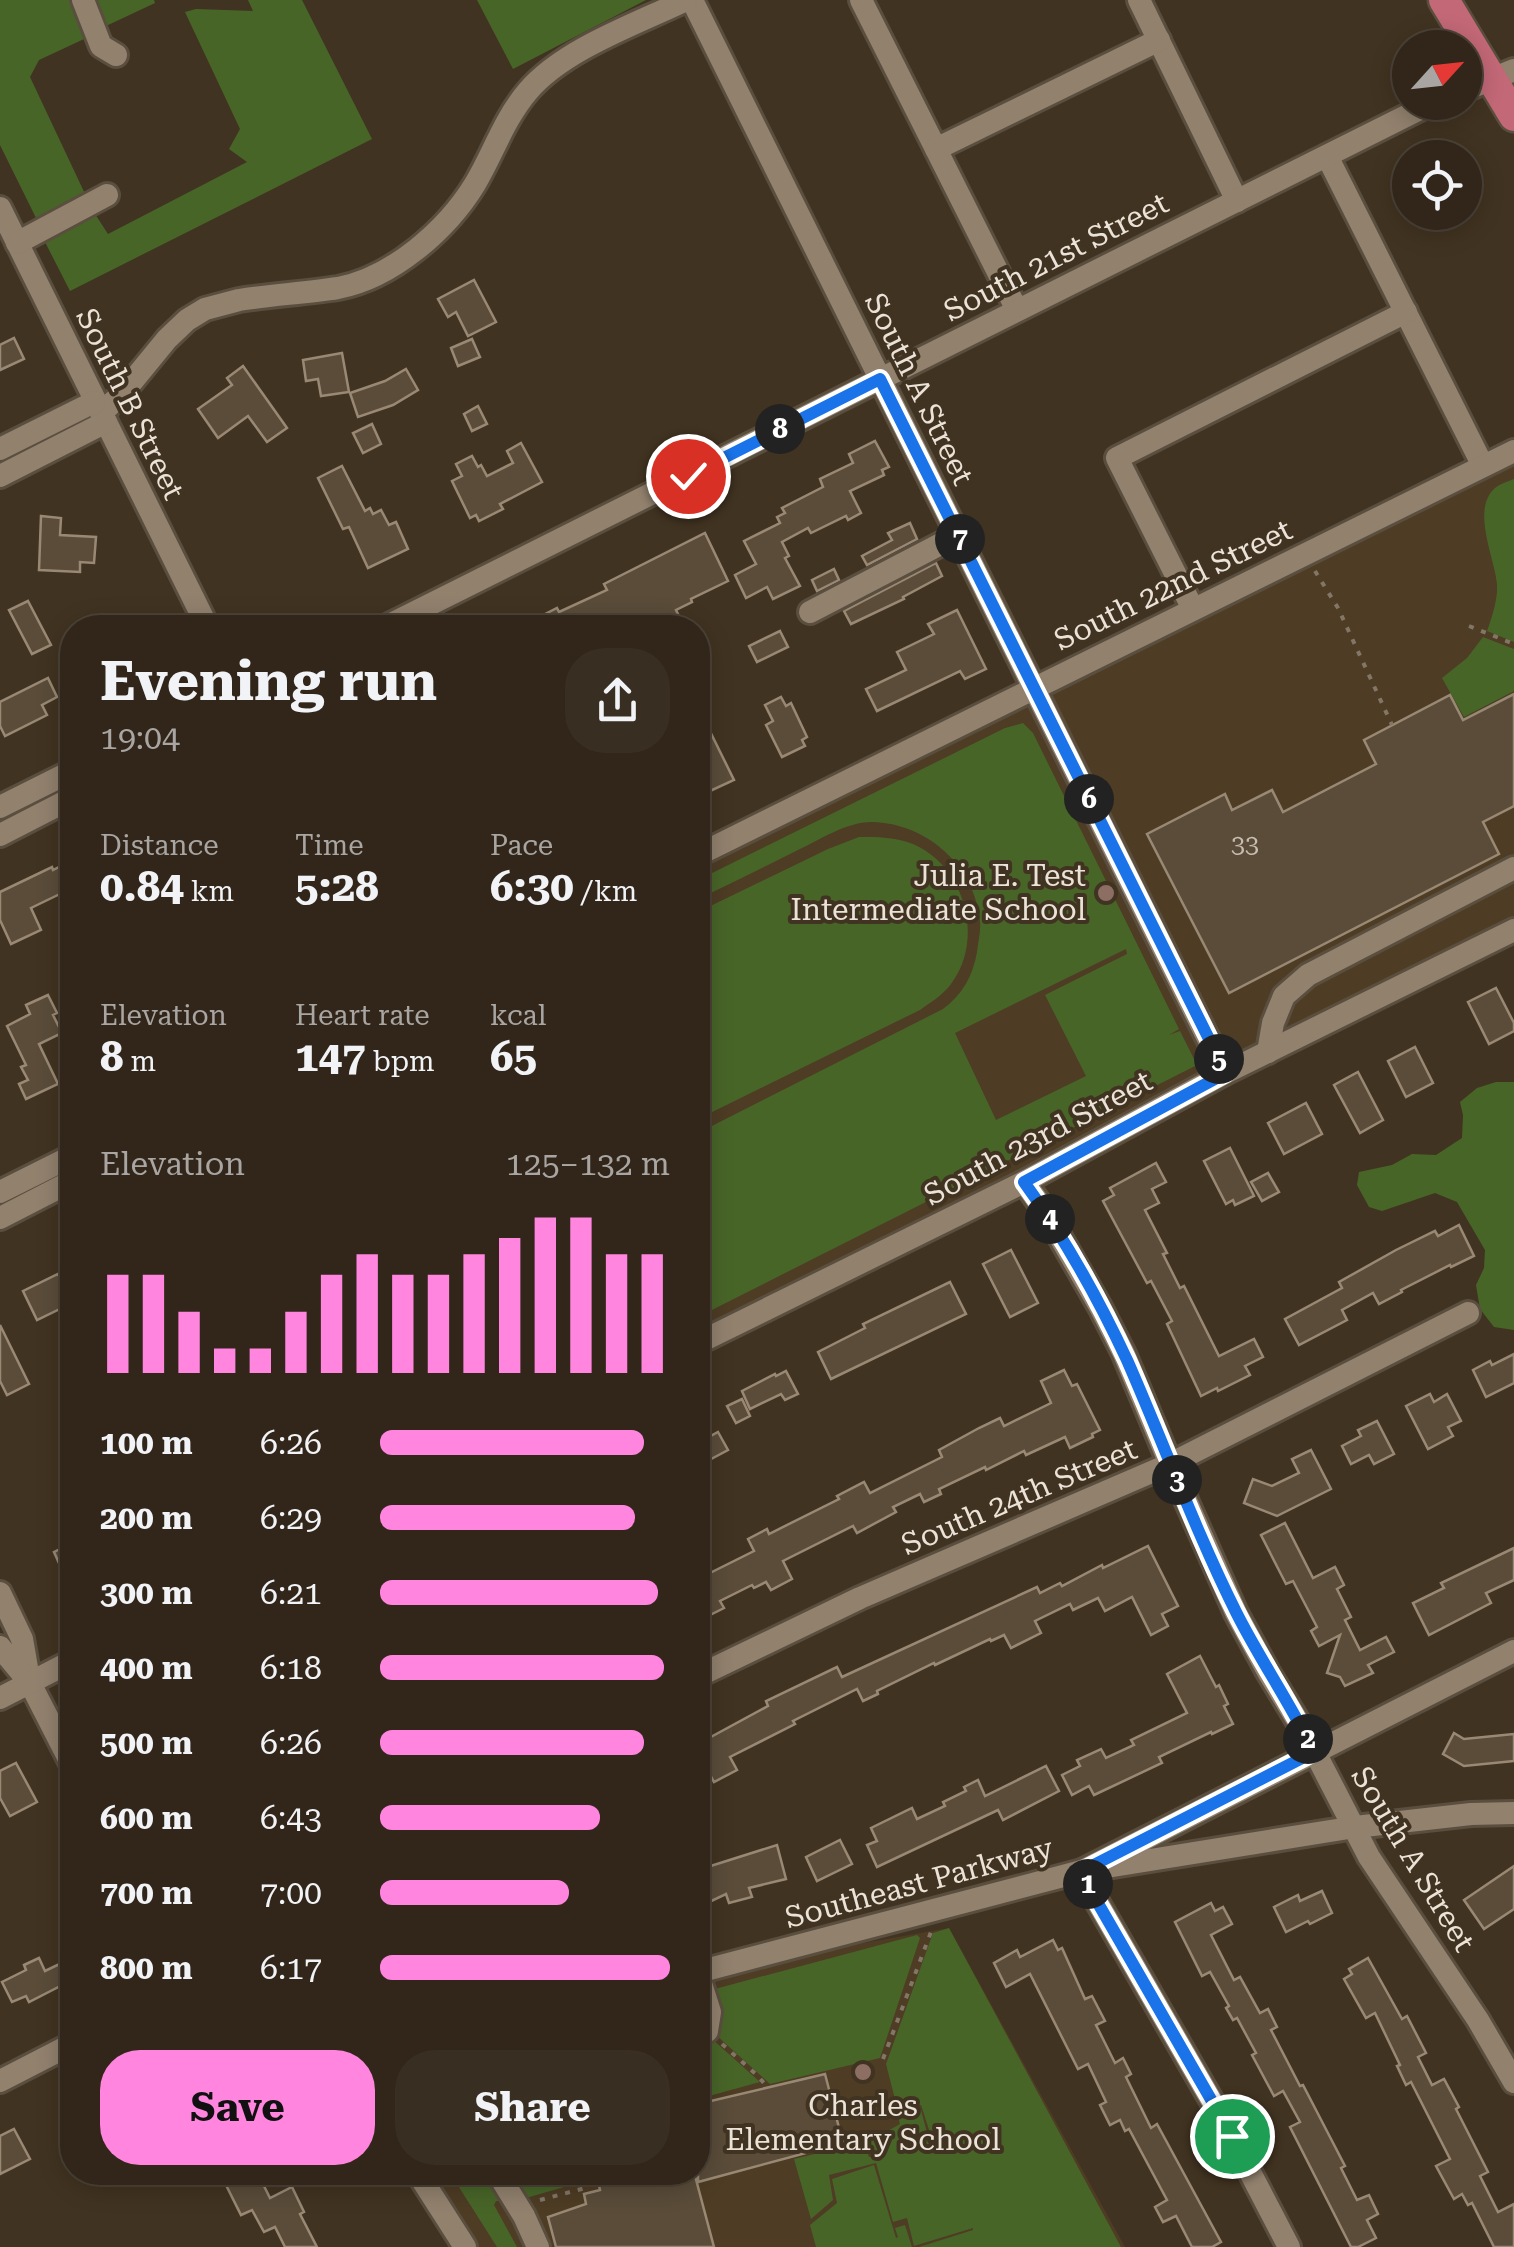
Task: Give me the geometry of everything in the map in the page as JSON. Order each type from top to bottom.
[{"type":"main road","points":[[1444,0],[1514,116]]},
{"type":"street","points":[[83,0],[101,46],[116,54]]},
{"type":"street","points":[[0,476],[122,394],[166,339],[196,314],[239,300],[341,287],[384,270],[422,245],[456,212],[508,118],[551,69],[572,54],[689,0]]},
{"type":"street","name":"South A Street","points":[[689,0],[1226,1073]]},
{"type":"street","points":[[862,0],[1017,310]]},
{"type":"street","points":[[1140,0],[1237,201]]},
{"type":"street","points":[[936,149],[1159,40]]},
{"type":"street","name":"South 21st Street","points":[[410,615],[1399,120]]},
{"type":"street","points":[[1328,156],[1482,466]]},
{"type":"street","points":[[17,242],[107,194]]},
{"type":"street","name":"South B Street","points":[[0,208],[202,615]]},
{"type":"street","points":[[1193,609],[1117,458],[1406,312]]},
{"type":"street","points":[[0,449],[100,412]]},
{"type":"street","name":"South 22nd Street","points":[[710,850],[1514,451]]},
{"type":"street","points":[[810,612],[958,534]]},
{"type":"street","points":[[0,807],[60,777]]},
{"type":"street","points":[[0,835],[60,804]]},
{"type":"street","points":[[1268,1052],[1272,1022],[1284,996],[1308,975],[1514,868]]},
{"type":"street","name":"South 23rd Street","points":[[710,1337],[1024,1182],[1226,1073],[1514,930]]},
{"type":"street","points":[[0,1192],[60,1162]]},
{"type":"street","name":"South A Street","points":[[1024,1182],[1094,1295],[1126,1358],[1236,1612],[1369,1856],[1478,2020],[1514,2082]]},
{"type":"street","points":[[0,1218],[60,1188]]},
{"type":"street","name":"South 24th Street","points":[[710,1670],[860,1598],[1170,1464],[1468,1313]]},
{"type":"street","points":[[0,1594],[22,1639],[30,1683]]},
{"type":"street","points":[[0,1647],[30,1683],[60,1742]]},
{"type":"street","points":[[1288,2247],[1225,2124],[1082,1871],[1514,1650]]},
{"type":"street","points":[[0,1698],[60,1667]]},
{"type":"street","name":"Southeast Parkway","points":[[710,1970],[1082,1871],[1355,1827],[1514,1813]]},
{"type":"street","points":[[0,2080],[60,2050]]},
{"type":"street","points":[[425,2185],[464,2247]]},
{"type":"street","points":[[505,2185],[538,2247]]},
{"type":"path","points":[[1305,554],[1338,608],[1392,725]]},
{"type":"path","points":[[1469,626],[1514,644]]},
{"type":"path","points":[[883,2059],[932,1929]]},
{"type":"path","points":[[710,2040],[767,2087]]},
{"type":"path","points":[[518,2206],[589,2185]]},
{"type":"shaded area","name":"Julia E. Test Intermediate School","points":[[1514,451],[1514,930],[710,1337],[710,850]]},
{"type":"shaded area","name":"Charles Elementary School","points":[[949,1928],[1125,2247],[465,2247],[425,2185],[710,2185],[710,1970]]},
{"type":"green space","points":[[0,0],[76,0],[84,31],[84,39],[39,60],[30,77],[86,196],[38,222],[0,145]]},
{"type":"green space","points":[[96,0],[154,0],[155,3],[106,26]]},
{"type":"green space","points":[[248,0],[302,0],[372,139],[70,291],[44,240],[95,214],[108,234],[247,162],[229,149],[240,129],[185,12],[253,11]]},
{"type":"green space","points":[[477,0],[646,0],[513,69]]},
{"type":"green space","points":[[1514,479],[1514,642],[1487,631],[1497,584],[1484,510],[1493,490]]},
{"type":"green space","points":[[1483,637],[1514,649],[1514,691],[1464,717],[1442,678],[1467,658]]},
{"type":"green space","points":[[1023,723],[1033,733],[1179,1029],[1169,1035],[1180,1031],[1197,1065],[710,1311],[710,1127],[943,1009],[956,998],[973,969],[980,925],[976,902],[959,866],[929,840],[892,824],[862,823],[842,829],[710,893],[710,874],[1005,728]],"holes":[[[1126,949],[1127,954],[1045,995],[1086,1076],[996,1120],[955,1033]]]},
{"type":"green space","points":[[859,837],[893,839],[931,854],[957,886],[964,905],[968,926],[961,966],[941,995],[920,1010],[710,1113],[710,906]]},
{"type":"green space","points":[[1514,1082],[1514,1330],[1494,1327],[1480,1309],[1476,1285],[1484,1268],[1485,1250],[1457,1202],[1435,1193],[1382,1211],[1369,1207],[1357,1185],[1359,1172],[1392,1165],[1412,1154],[1436,1155],[1462,1138],[1460,1102],[1477,1088]]},
{"type":"green space","points":[[949,1928],[1121,2247],[919,2247],[973,2228],[914,2246],[907,2218],[893,2222],[876,2163],[829,2175],[833,2200],[811,2219],[794,2159],[864,2142],[871,2157],[870,2141],[900,2124],[897,2114],[921,2110],[929,2140],[932,2139],[921,2105],[898,2111],[886,2064],[933,1933]]},
{"type":"green space","points":[[917,1935],[920,1938],[880,2058],[770,2084],[716,2035],[711,1990]]},
{"type":"green space","points":[[712,2039],[760,2082],[710,2096]]},
{"type":"green space","points":[[874,2165],[896,2238],[895,2228],[905,2225],[912,2247],[816,2247],[810,2225],[837,2203],[832,2179]]},
{"type":"green space","points":[[458,2185],[495,2185],[505,2201],[496,2201],[494,2205],[517,2247],[497,2247]]},
{"type":"green space","points":[[517,2185],[571,2185],[526,2198]]},
{"type":"building","points":[[474,280],[496,322],[468,336],[456,312],[448,317],[438,299]]},
{"type":"building","points":[[14,338],[24,359],[0,370],[0,345]]},
{"type":"building","points":[[472,339],[480,357],[458,366],[451,348]]},
{"type":"building","points":[[342,353],[349,392],[321,396],[318,379],[306,381],[303,360]]},
{"type":"building","points":[[243,366],[287,428],[267,442],[248,416],[218,438],[198,409],[232,385],[227,378]]},
{"type":"building","points":[[406,369],[418,390],[393,405],[358,417],[350,393]]},
{"type":"building","points":[[478,406],[487,424],[472,431],[464,414]]},
{"type":"building","points":[[372,424],[381,444],[363,453],[353,433]]},
{"type":"building","points":[[875,441],[889,467],[882,470],[884,475],[850,491],[861,513],[811,533],[808,528],[782,542],[789,556],[785,558],[800,586],[773,599],[767,587],[746,598],[735,575],[756,564],[744,541],[780,523],[777,517],[785,513],[782,508],[823,487],[820,479],[853,463],[849,454]]},
{"type":"building","points":[[521,443],[542,482],[500,504],[503,509],[479,521],[476,515],[470,518],[452,481],[462,476],[456,464],[472,456],[487,476],[513,463],[507,451]]},
{"type":"building","points":[[342,466],[365,511],[370,508],[373,514],[381,510],[389,525],[396,522],[408,549],[368,568],[349,527],[343,529],[318,478]]},
{"type":"building","points":[[41,516],[61,518],[60,535],[96,537],[94,563],[80,562],[80,572],[39,570]]},
{"type":"building","points":[[910,523],[917,539],[867,565],[862,556],[892,540],[888,533]]},
{"type":"building","points":[[705,533],[728,581],[691,599],[692,602],[676,610],[678,615],[543,615],[607,590],[604,584]]},
{"type":"building","points":[[936,563],[942,576],[851,624],[844,611]]},
{"type":"building","points":[[834,569],[839,580],[817,591],[812,580]]},
{"type":"building","points":[[28,601],[51,645],[32,654],[9,610]]},
{"type":"building","points":[[957,610],[986,669],[965,679],[960,671],[877,711],[866,689],[906,670],[897,652],[934,634],[928,624]]},
{"type":"building","points":[[780,631],[788,647],[757,662],[749,646]]},
{"type":"building","points":[[48,678],[57,697],[42,705],[47,715],[5,736],[0,726],[0,702]]},
{"type":"building","name":"Julia E. Test Intermediate School","points":[[1514,694],[1514,806],[1483,822],[1499,854],[1229,993],[1147,834],[1225,794],[1232,810],[1272,790],[1283,812],[1376,764],[1364,740],[1450,695],[1463,720]]},
{"type":"building","points":[[781,697],[786,706],[791,703],[807,737],[802,740],[805,746],[782,757],[766,725],[773,721],[765,705]]},
{"type":"building","points":[[710,731],[734,780],[710,791]]},
{"type":"building","points":[[60,866],[60,894],[31,908],[41,930],[11,944],[0,920],[0,892],[52,867],[53,870]]},
{"type":"building","points":[[1496,988],[1514,1023],[1514,1031],[1489,1044],[1468,1002]]},
{"type":"building","points":[[48,995],[57,1013],[53,1015],[60,1034],[39,1044],[58,1084],[26,1099],[19,1084],[28,1080],[21,1067],[26,1065],[7,1026],[30,1014],[26,1005]]},
{"type":"building","points":[[1415,1047],[1433,1083],[1406,1097],[1388,1061]]},
{"type":"building","points":[[1358,1072],[1383,1120],[1360,1133],[1334,1085]]},
{"type":"building","points":[[1306,1103],[1322,1134],[1284,1154],[1268,1123]]},
{"type":"building","points":[[1230,1148],[1254,1196],[1235,1205],[1233,1200],[1226,1204],[1204,1161]]},
{"type":"building","points":[[1156,1163],[1166,1182],[1152,1189],[1159,1203],[1145,1210],[1180,1288],[1184,1286],[1219,1356],[1254,1339],[1263,1357],[1245,1366],[1250,1375],[1201,1396],[1167,1324],[1172,1321],[1103,1201],[1114,1195],[1110,1188]]},
{"type":"building","points":[[1268,1173],[1279,1192],[1262,1201],[1251,1182]]},
{"type":"building","points":[[1459,1225],[1474,1256],[1379,1304],[1373,1293],[1342,1310],[1347,1320],[1299,1345],[1285,1319],[1342,1288],[1339,1282],[1396,1250],[1435,1231],[1438,1236]]},
{"type":"building","points":[[1011,1250],[1038,1303],[1010,1317],[983,1264]]},
{"type":"building","points":[[58,1274],[60,1309],[37,1320],[23,1291]]},
{"type":"building","points":[[950,1282],[966,1314],[831,1379],[818,1352],[865,1328],[863,1324]]},
{"type":"building","points":[[0,1325],[29,1384],[7,1395],[0,1381]]},
{"type":"building","points":[[1514,1354],[1514,1383],[1486,1397],[1473,1370]]},
{"type":"building","points":[[1064,1370],[1072,1386],[1077,1384],[1100,1430],[1070,1448],[1065,1437],[1026,1455],[1024,1451],[939,1489],[941,1494],[924,1502],[920,1494],[893,1507],[896,1512],[857,1533],[853,1526],[783,1561],[792,1579],[771,1590],[766,1582],[754,1588],[752,1585],[720,1601],[724,1608],[710,1615],[710,1573],[754,1551],[748,1539],[767,1529],[769,1534],[864,1482],[870,1493],[942,1457],[939,1450],[979,1428],[1000,1418],[1004,1426],[1051,1403],[1041,1381]]},
{"type":"building","points":[[786,1371],[798,1394],[785,1400],[781,1394],[750,1409],[742,1391]]},
{"type":"building","points":[[1430,1394],[1434,1402],[1447,1394],[1461,1421],[1448,1427],[1453,1436],[1428,1449],[1406,1406]]},
{"type":"building","points":[[742,1399],[750,1416],[736,1423],[727,1406]]},
{"type":"building","points":[[1377,1421],[1394,1454],[1374,1464],[1369,1455],[1351,1464],[1342,1446],[1361,1436],[1358,1430]]},
{"type":"building","points":[[718,1432],[728,1450],[710,1460],[710,1436]]},
{"type":"building","points":[[1311,1450],[1331,1489],[1277,1516],[1244,1503],[1253,1479],[1272,1486],[1299,1473],[1292,1459]]},
{"type":"building","points":[[1285,1523],[1313,1578],[1335,1567],[1344,1585],[1337,1589],[1351,1617],[1345,1620],[1360,1650],[1386,1637],[1394,1652],[1368,1665],[1373,1673],[1345,1686],[1340,1677],[1327,1673],[1340,1635],[1319,1646],[1311,1631],[1317,1627],[1293,1581],[1286,1584],[1261,1535]]},
{"type":"building","points":[[1148,1546],[1178,1606],[1162,1614],[1168,1626],[1151,1635],[1132,1597],[1105,1611],[1098,1598],[1073,1610],[1070,1604],[1035,1621],[1041,1633],[1011,1648],[1004,1635],[934,1663],[863,1701],[857,1689],[730,1757],[737,1770],[714,1782],[710,1775],[710,1737],[768,1706],[766,1701],[837,1667],[842,1677],[1037,1587],[1040,1593],[1102,1565],[1103,1568]]},
{"type":"building","points":[[1514,1548],[1514,1580],[1486,1593],[1491,1603],[1429,1635],[1413,1603],[1444,1588],[1441,1583]]},
{"type":"building","points":[[1200,1656],[1216,1687],[1219,1685],[1233,1724],[1159,1757],[1162,1763],[1094,1795],[1089,1786],[1072,1795],[1062,1775],[1080,1766],[1077,1760],[1101,1749],[1106,1758],[1134,1745],[1131,1740],[1187,1713],[1167,1674]]},
{"type":"building","points":[[1454,1733],[1464,1739],[1514,1734],[1514,1761],[1464,1766],[1443,1754]]},
{"type":"building","points":[[16,1763],[37,1802],[10,1816],[0,1798],[0,1771]]},
{"type":"building","points":[[1046,1766],[1059,1791],[1003,1820],[998,1810],[877,1867],[867,1845],[877,1841],[871,1828],[912,1808],[917,1819],[945,1806],[943,1802],[978,1780],[985,1796]]},
{"type":"building","points":[[840,1840],[852,1864],[817,1881],[806,1857]]},
{"type":"building","points":[[777,1845],[786,1879],[749,1888],[752,1897],[729,1903],[726,1894],[710,1902],[710,1866]]},
{"type":"building","points":[[1514,1866],[1514,1909],[1484,1929],[1464,1900]]},
{"type":"building","points":[[1322,1891],[1332,1913],[1286,1932],[1274,1907],[1298,1895],[1300,1901]]},
{"type":"building","points":[[1211,1903],[1215,1911],[1223,1907],[1232,1924],[1211,1935],[1234,1980],[1240,1977],[1260,2013],[1268,2009],[1277,2027],[1271,2030],[1345,2166],[1341,2168],[1357,2200],[1369,2195],[1378,2214],[1367,2220],[1376,2238],[1358,2247],[1351,2247],[1290,2127],[1300,2122],[1283,2091],[1274,2096],[1237,2018],[1233,2020],[1210,1972],[1202,1976],[1175,1922]]},
{"type":"building","points":[[1053,1940],[1058,1950],[1062,1948],[1085,1999],[1092,1996],[1105,2021],[1096,2025],[1115,2063],[1123,2058],[1131,2074],[1126,2077],[1151,2128],[1157,2124],[1221,2242],[1212,2247],[1192,2247],[1176,2216],[1163,2222],[1155,2207],[1167,2200],[1129,2129],[1125,2131],[1120,2120],[1110,2125],[1100,2105],[1106,2102],[1088,2064],[1078,2069],[1030,1974],[1006,1987],[994,1963],[1017,1950],[1020,1957]]},
{"type":"building","points":[[39,1958],[45,1971],[60,1964],[60,1986],[29,2002],[26,1996],[12,2002],[2,1982],[26,1970],[24,1965]]},
{"type":"building","points":[[1368,1958],[1402,2019],[1407,2016],[1426,2053],[1418,2057],[1432,2085],[1444,2079],[1459,2107],[1456,2109],[1488,2172],[1480,2176],[1498,2212],[1514,2204],[1514,2247],[1494,2247],[1472,2203],[1468,2205],[1462,2194],[1454,2199],[1436,2166],[1450,2159],[1411,2082],[1406,2085],[1375,2013],[1366,2018],[1344,1979],[1352,1974],[1349,1969]]},
{"type":"building","points":[[825,2074],[843,2143],[710,2179],[710,2101]]},
{"type":"building","points":[[14,2129],[30,2159],[0,2174],[0,2136]]},
{"type":"building","points":[[226,2185],[264,2185],[270,2198],[292,2187],[317,2247],[285,2247],[275,2227],[264,2232],[252,2210],[241,2215]]},
{"type":"building","points":[[599,2185],[697,2185],[714,2247],[556,2247],[548,2217],[586,2204],[584,2194],[600,2190]]},
{"type":"place","name":"Julia E. Test Intermediate School","points":[[1106,893]]},
{"type":"place","name":"Charles Elementary School","points":[[863,2072]]},
{"type":"route","points":[[688,476],[880,379],[1226,1073],[1024,1182],[1045,1212],[1126,1358],[1236,1612],[1314,1752],[1082,1871],[1232,2136]]}]
